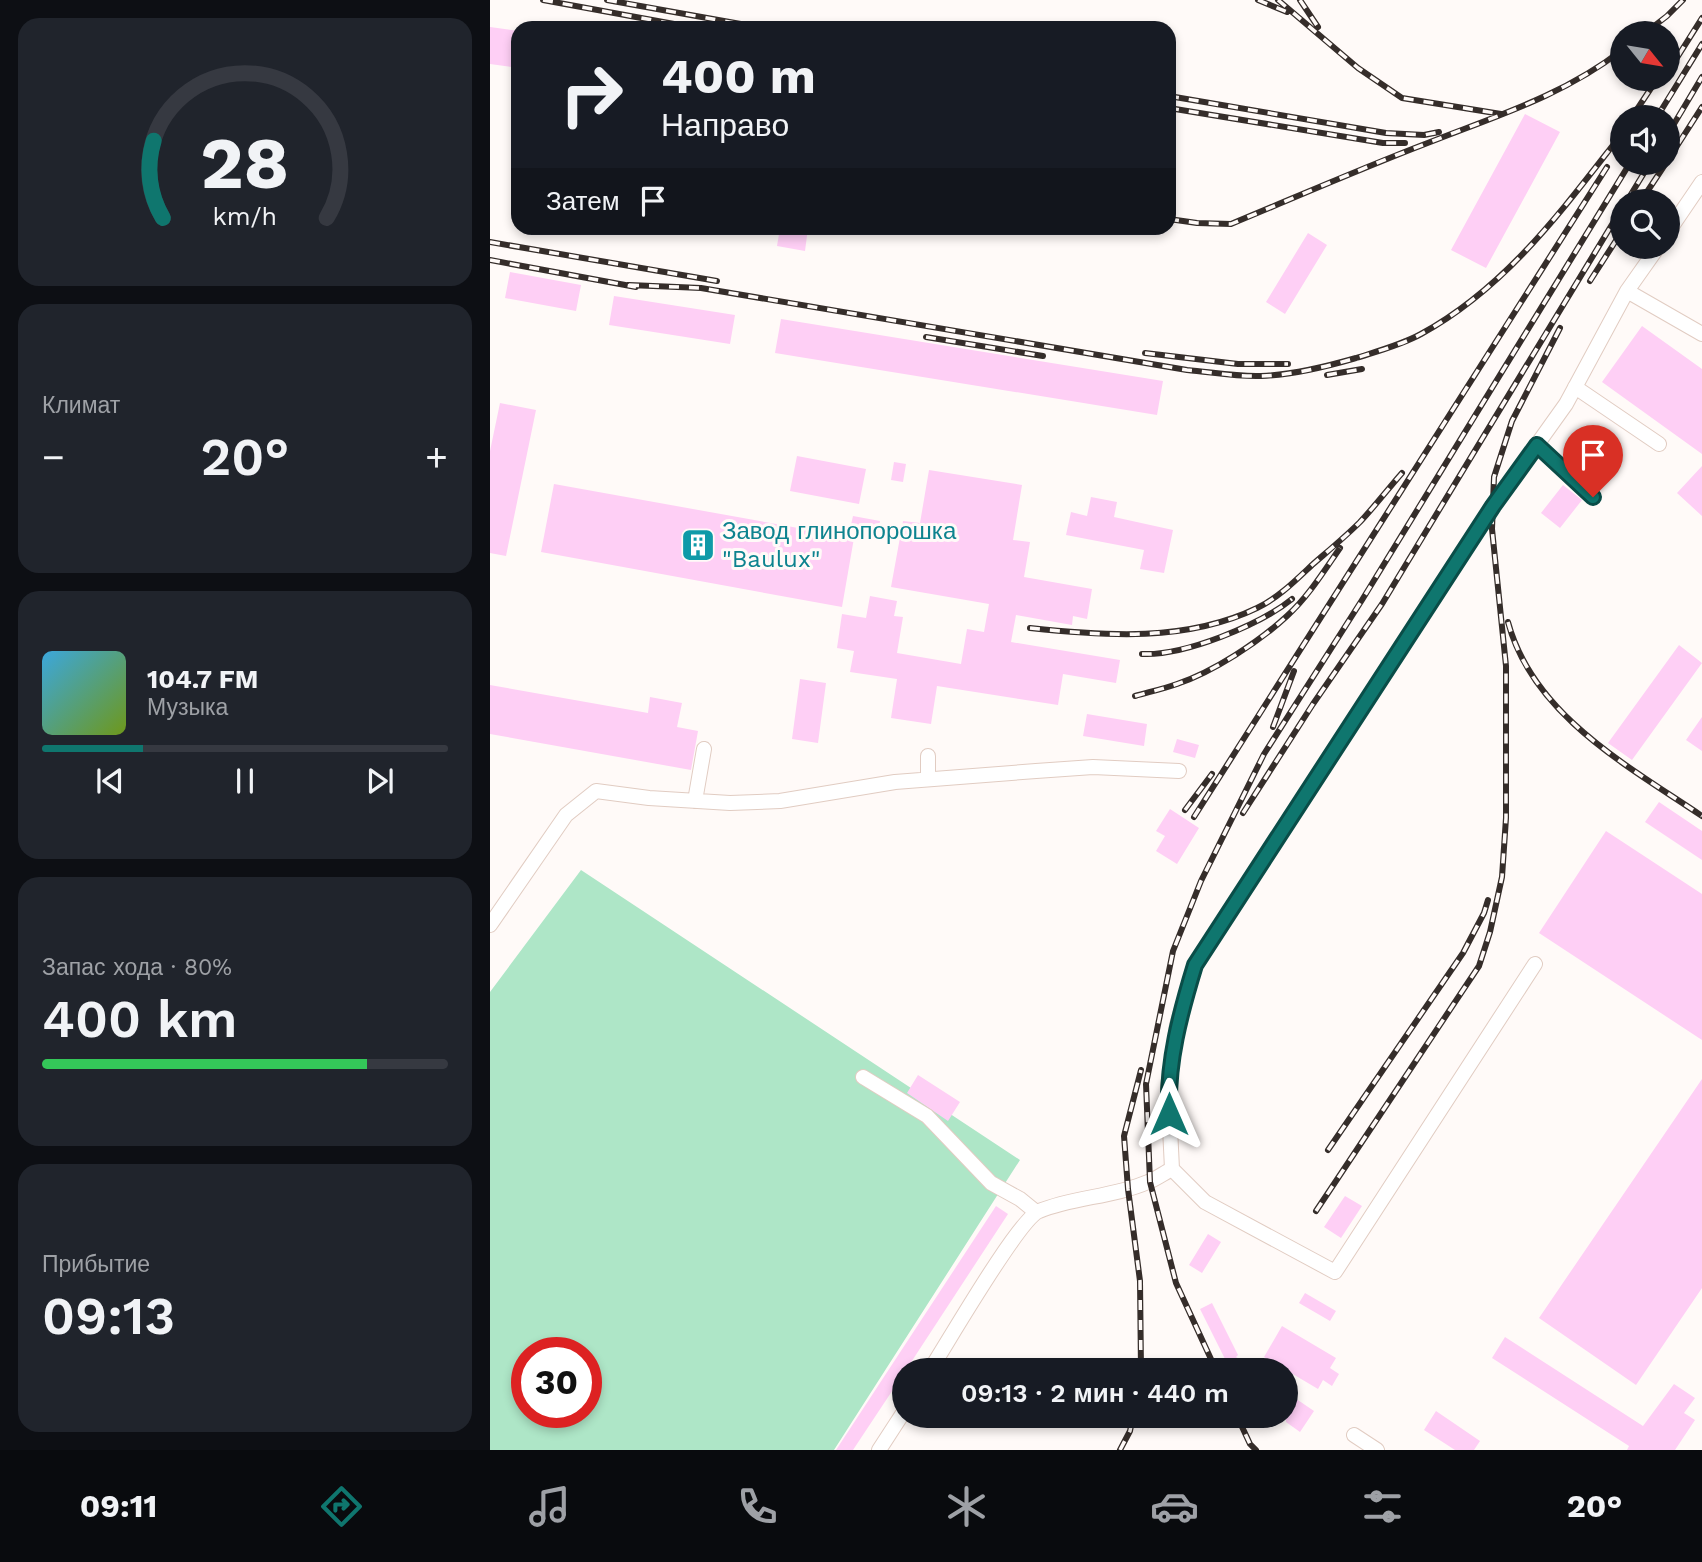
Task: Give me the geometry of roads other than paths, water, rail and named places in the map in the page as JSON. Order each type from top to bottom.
[{"type":"street","points":[[1680,214],[1702,182]]},
{"type":"street","points":[[1535,964],[1335,1272],[1205,1202],[1172,1169],[1168,1086],[1177,1025],[1195,965],[1493,506],[1575,387],[1627,291],[1650,259]]},
{"type":"street","points":[[1627,291],[1702,334]]},
{"type":"street","points":[[1575,387],[1659,444]]},
{"type":"street","points":[[1537,445],[1593,497]]},
{"type":"street","points":[[695,801],[704,749]]},
{"type":"street","points":[[928,756],[928,779]]},
{"type":"street","points":[[490,925],[566,815],[596,791],[649,799],[730,803],[780,801],[895,782],[1093,767],[1179,771]]},
{"type":"street","points":[[863,1077],[927,1116],[991,1183],[1020,1199],[1036,1212]]},
{"type":"street","points":[[938,1358],[1014,1238],[1036,1212],[1128,1189],[1150,1182],[1172,1169]]},
{"type":"street","points":[[879,1450],[893,1428]]},
{"type":"street","points":[[1354,1435],[1377,1450]]},
{"type":"railway","points":[[543,0],[658,21]]},
{"type":"railway","points":[[607,0],[724,21]]},
{"type":"railway","points":[[1258,0],[1287,12]]},
{"type":"railway","points":[[1278,0],[1358,68],[1402,98],[1501,114]]},
{"type":"railway","points":[[1300,0],[1318,27]]},
{"type":"railway","points":[[1661,21],[1683,0]]},
{"type":"railway","points":[[1680,53],[1702,18]]},
{"type":"railway","points":[[1664,105],[1702,44]]},
{"type":"railway","points":[[1176,220],[1231,224],[1527,104],[1576,80],[1610,58]]},
{"type":"railway","points":[[1680,114],[1702,77]]},
{"type":"railway","points":[[1640,105],[1649,91]]},
{"type":"railway","points":[[1176,97],[1386,133],[1424,135],[1439,132]]},
{"type":"railway","points":[[1680,141],[1702,107]]},
{"type":"railway","points":[[1176,109],[1383,143],[1405,143]]},
{"type":"railway","points":[[629,285],[701,288],[1187,370],[1243,376],[1285,374],[1389,348],[1421,334],[1451,315],[1479,295],[1529,247],[1610,149]]},
{"type":"railway","points":[[1194,817],[1607,167]]},
{"type":"railway","points":[[1210,1358],[1176,1283],[1150,1182],[1146,1084],[1173,951],[1201,881],[1264,754],[1362,600],[1623,175]]},
{"type":"railway","points":[[1634,189],[1643,175]]},
{"type":"railway","points":[[1649,189],[1658,175]]},
{"type":"railway","points":[[1243,813],[1382,604],[1610,228]]},
{"type":"railway","points":[[490,242],[717,281]]},
{"type":"railway","points":[[1590,281],[1610,250]]},
{"type":"railway","points":[[490,260],[636,287]]},
{"type":"railway","points":[[1316,1211],[1479,966],[1490,932],[1502,877],[1506,818],[1506,666],[1492,529],[1494,477],[1512,421],[1560,328]]},
{"type":"railway","points":[[926,337],[1043,356]]},
{"type":"railway","points":[[1145,353],[1238,364],[1288,364]]},
{"type":"railway","points":[[1327,375],[1362,369]]},
{"type":"railway","points":[[1030,628],[1145,634],[1203,627],[1257,608],[1286,589],[1348,533],[1402,473]]},
{"type":"railway","points":[[1135,696],[1191,679],[1263,636],[1302,601],[1340,548]]},
{"type":"railway","points":[[1142,654],[1179,650],[1221,637],[1261,619],[1292,599]]},
{"type":"railway","points":[[1508,622],[1520,655],[1538,685],[1561,711],[1615,757],[1702,816]]},
{"type":"railway","points":[[1273,727],[1294,671]]},
{"type":"railway","points":[[1185,810],[1212,774]]},
{"type":"railway","points":[[1328,1150],[1463,953],[1488,900]]},
{"type":"railway","points":[[1141,1070],[1124,1136],[1140,1281],[1141,1358]]},
{"type":"railway","points":[[1120,1450],[1131,1428]]},
{"type":"railway","points":[[1243,1428],[1256,1450]]},
{"type":"place","name":"Завод глинопорошка \"Baulux\"","points":[[698,545]]}]
